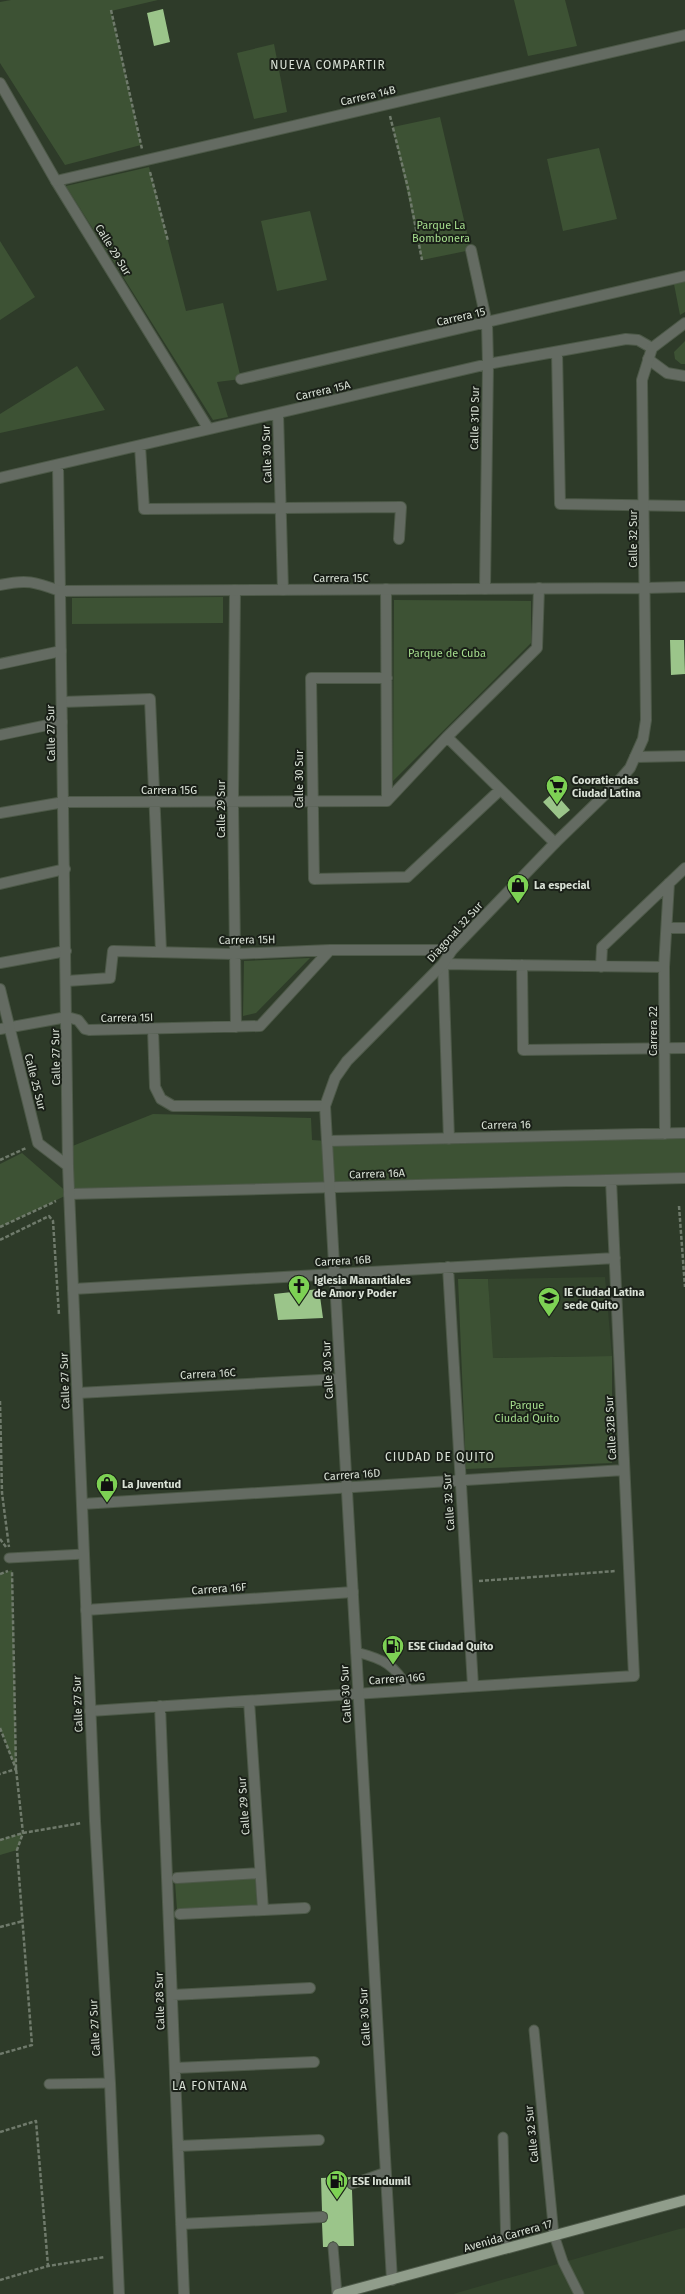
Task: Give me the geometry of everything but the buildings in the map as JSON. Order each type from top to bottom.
[{"type":"main road","name":"Avenida Carrera 17","points":[[337,2294],[685,2200]]},
{"type":"street","name":"Carrera 14B","points":[[56,181],[685,35]]},
{"type":"street","name":"Calle 29 Sur","points":[[0,83],[56,181],[208,428]]},
{"type":"street","name":"Calle 31D Sur","points":[[471,250],[486,324],[488,364],[485,589]]},
{"type":"street","name":"Carrera 15","points":[[241,379],[486,324],[685,276]]},
{"type":"street","points":[[685,323],[652,348],[648,359],[667,373],[685,376]]},
{"type":"street","name":"Carrera 15A","points":[[0,478],[58,466],[208,428],[278,414],[488,364],[626,339],[638,340],[652,348]]},
{"type":"street","points":[[557,352],[560,504],[685,506]]},
{"type":"street","name":"Calle 32 Sur","points":[[635,757],[643,739],[646,720],[645,506],[641,396],[644,371],[648,359]]},
{"type":"street","name":"Calle 30 Sur","points":[[278,414],[283,590]]},
{"type":"street","points":[[140,446],[144,509],[401,506],[399,539]]},
{"type":"street","name":"Calle 27 Sur","points":[[58,466],[67,981],[68,1166],[90,1711],[110,2083],[119,2294]]},
{"type":"street","name":"Carrera 15C","points":[[0,585],[22,580],[41,584],[60,591],[685,587]]},
{"type":"street","points":[[388,801],[447,737],[537,648],[539,588]]},
{"type":"street","points":[[386,589],[388,801]]},
{"type":"street","name":"Calle 29 Sur","points":[[235,590],[233,802],[236,1027]]},
{"type":"street","points":[[0,664],[61,651]]},
{"type":"street","name":"Calle 30 Sur","points":[[387,678],[311,678],[311,802],[314,879],[406,878],[500,790]]},
{"type":"street","points":[[62,702],[150,699],[160,951]]},
{"type":"street","points":[[0,735],[62,722]]},
{"type":"street","points":[[447,737],[555,843]]},
{"type":"street","points":[[635,757],[685,756]]},
{"type":"street","name":"Diagonal 32 Sur","points":[[324,1106],[335,1078],[348,1061],[443,964],[452,950],[555,843],[617,783],[635,757]]},
{"type":"street","name":"Carrera 15G","points":[[0,813],[64,802],[388,801]]},
{"type":"street","points":[[601,967],[602,947],[685,868]]},
{"type":"street","points":[[0,884],[65,869]]},
{"type":"street","name":"Carrera 22","points":[[665,1134],[664,967],[669,883]]},
{"type":"street","points":[[667,928],[685,928]]},
{"type":"street","name":"Carrera 15H","points":[[67,981],[110,978],[113,951],[234,954],[330,950],[452,950]]},
{"type":"street","name":"Carrera 15I","points":[[67,1018],[78,1020],[85,1029],[89,1030],[260,1026],[330,950]]},
{"type":"street","points":[[0,963],[66,951]]},
{"type":"street","points":[[450,1139],[443,964],[664,967]]},
{"type":"street","points":[[522,965],[523,1050],[685,1048]]},
{"type":"street","name":"Calle 25 Sur","points":[[0,989],[4,1028],[38,1143]]},
{"type":"street","points":[[4,1028],[67,1018]]},
{"type":"street","points":[[153,1029],[155,1087],[161,1099],[173,1106],[324,1106]]},
{"type":"street","name":"Calle 30 Sur","points":[[324,1106],[392,2280]]},
{"type":"street","name":"Carrera 16","points":[[327,1141],[685,1133]]},
{"type":"street","points":[[38,1143],[68,1166]]},
{"type":"street","name":"Carrera 16A","points":[[69,1194],[685,1178]]},
{"type":"street","name":"Calle 32B Sur","points":[[611,1180],[634,1676]]},
{"type":"street","name":"Carrera 16B","points":[[73,1289],[615,1258]]},
{"type":"street","name":"Calle 32 Sur","points":[[448,1268],[473,1686]]},
{"type":"street","name":"Carrera 16C","points":[[78,1393],[340,1379]]},
{"type":"street","name":"Carrera 16D","points":[[82,1504],[624,1470]]},
{"type":"street","name":"Carrera 16F","points":[[86,1610],[352,1592]]},
{"type":"street","name":"Carrera 16G","points":[[90,1711],[634,1676]]},
{"type":"street","name":"Calle 29 Sur","points":[[249,1701],[263,1910]]},
{"type":"street","name":"Calle 28 Sur","points":[[160,1706],[184,2294]]},
{"type":"street","points":[[177,1878],[260,1873]]},
{"type":"street","points":[[180,1914],[305,1908]]},
{"type":"street","points":[[172,1995],[310,1988]]},
{"type":"street","points":[[175,2068],[314,2062]]},
{"type":"street","points":[[178,2146],[318,2140]]},
{"type":"street","points":[[181,2224],[322,2217]]},
{"type":"lane","points":[[9,1554],[84,1554]]},
{"type":"lane","points":[[356,1652],[376,1657],[391,1666],[400,1674],[409,1690]]},
{"type":"lane","name":"Calle 32 Sur","points":[[534,2030],[554,2235],[563,2262],[579,2294]]},
{"type":"lane","points":[[49,2084],[110,2083]]},
{"type":"lane","points":[[503,2137],[506,2249]]},
{"type":"lane","points":[[352,2184],[386,2172]]},
{"type":"lane","points":[[333,2246],[337,2294]]},
{"type":"path","points":[[111,10],[144,160],[149,167],[168,241]]},
{"type":"path","points":[[387,104],[408,188],[422,260]]},
{"type":"path","points":[[0,1160],[38,1143]]},
{"type":"path","points":[[0,1227],[69,1194]]},
{"type":"path","points":[[679,1206],[685,1287]]},
{"type":"path","points":[[0,1240],[49,1216]]},
{"type":"path","points":[[0,1401],[2,1493],[9,1554]]},
{"type":"path","points":[[0,1489],[2,1493]]},
{"type":"path","points":[[0,2054],[32,2045],[17,1850],[23,1833],[16,1769],[12,1570]]},
{"type":"path","points":[[467,1582],[629,1570]]},
{"type":"path","points":[[0,1728],[16,1769]]},
{"type":"path","points":[[0,1774],[16,1769]]},
{"type":"path","points":[[0,1840],[23,1833],[95,1821]]},
{"type":"path","points":[[0,1927],[23,1921]]},
{"type":"path","points":[[0,2132],[36,2121],[48,2266]]},
{"type":"path","points":[[0,2280],[48,2266],[117,2255]]},
{"type":"shaded area","name":"IE Ciudad Latina sede Quito","points":[[605,1277],[612,1356],[492,1358],[488,1279]]},
{"type":"shaded area","points":[[685,2228],[685,2294],[453,2294],[679,2229]]},
{"type":"green space","points":[[11,0],[158,0],[111,11],[141,145],[65,165],[0,63],[0,2]]},
{"type":"green space","points":[[514,0],[565,0],[577,46],[528,56]]},
{"type":"green space","points":[[274,44],[287,112],[254,119],[237,53]]},
{"type":"green space","name":"Parque La Bombonera","points":[[440,117],[471,250],[422,260],[393,127]]},
{"type":"green space","points":[[599,148],[617,219],[563,231],[547,159]]},
{"type":"green space","points":[[149,167],[186,311],[223,303],[241,379],[217,382],[228,417],[213,420],[66,186]]},
{"type":"green space","points":[[310,211],[327,280],[277,291],[261,221]]},
{"type":"green space","points":[[0,241],[35,297],[0,320]]},
{"type":"green space","points":[[685,277],[685,312],[680,315],[673,279]]},
{"type":"green space","points":[[685,341],[685,364],[681,364],[675,359],[674,352]]},
{"type":"green space","points":[[77,366],[105,410],[0,433],[0,414]]},
{"type":"green space","points":[[223,597],[223,623],[72,624],[72,598]]},
{"type":"green space","name":"Parque de Cuba","points":[[394,600],[531,601],[531,643],[393,781]]},
{"type":"green space","points":[[310,958],[256,1013],[243,1016],[244,961]]},
{"type":"green space","points":[[153,1114],[311,1118],[312,1140],[327,1141],[685,1133],[685,1173],[329,1187],[69,1194],[70,1147]]},
{"type":"green space","points":[[22,1153],[69,1194],[0,1227],[0,1164]]},
{"type":"green space","name":"Parque Ciudad Quito","points":[[458,1279],[488,1279],[493,1358],[612,1356],[612,1463],[466,1469]]},
{"type":"green space","points":[[12,1570],[16,1769],[0,1728],[0,1574]]},
{"type":"green space","points":[[23,1833],[17,1850],[0,1855],[0,1840]]},
{"type":"green space","points":[[255,1877],[257,1905],[177,1910],[175,1882]]},
{"type":"place","name":"Cooratiendas Ciudad Latina","points":[[557,806]]},
{"type":"place","name":"La especial","points":[[518,904]]},
{"type":"place","name":"Iglesia Manantiales de Amor y Poder","points":[[299,1306]]},
{"type":"place","name":"IE Ciudad Latina sede Quito","points":[[549,1318]]},
{"type":"place","name":"La Juventud","points":[[107,1504]]},
{"type":"place","name":"ESE Ciudad Quito","points":[[393,1666]]},
{"type":"place","name":"ESE Indumil","points":[[337,2200]]},
{"type":"district","name":"NUEVA COMPARTIR","points":[[328,65]]},
{"type":"district","name":"CIUDAD DE QUITO","points":[[440,1457]]},
{"type":"district","name":"LA FONTANA","points":[[210,2086]]}]
